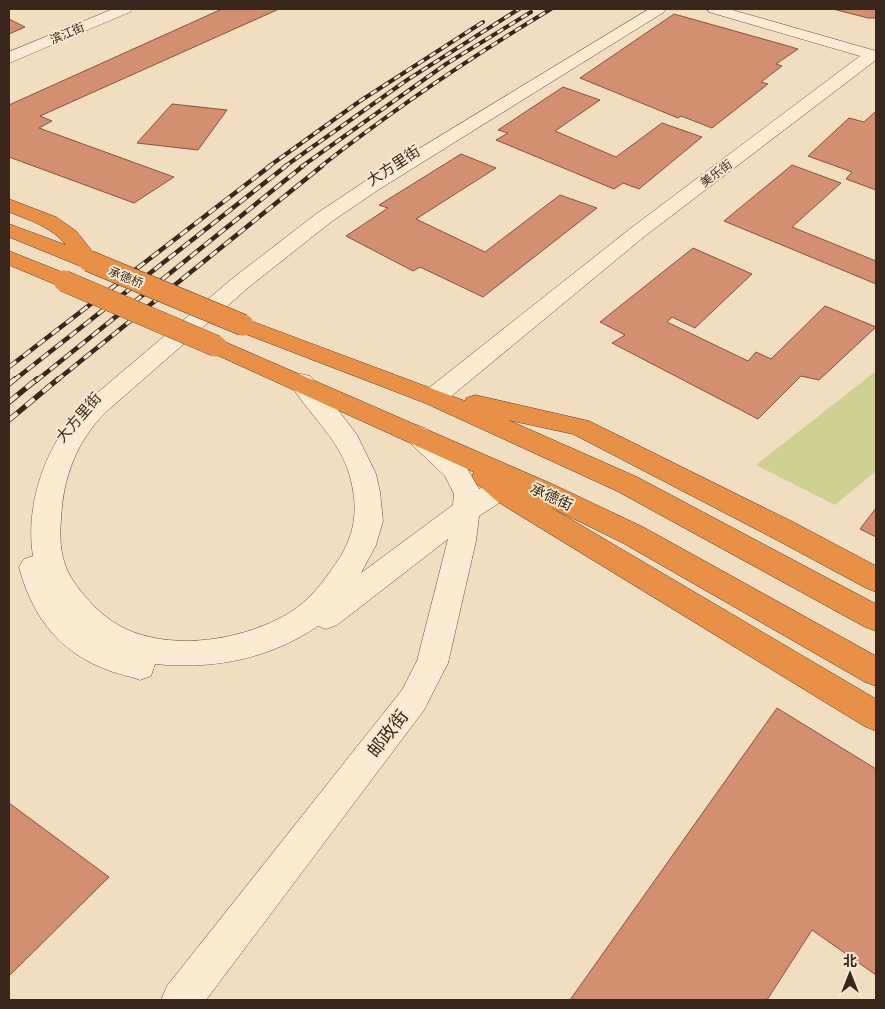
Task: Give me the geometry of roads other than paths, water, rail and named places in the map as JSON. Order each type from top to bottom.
[{"type":"highway","points":[[9,205],[49,222],[69,235],[89,261]]},
{"type":"highway","name":"承德桥","points":[[9,230],[243,325],[434,397]]},
{"type":"highway","name":"承德桥","points":[[9,257],[216,346]]},
{"type":"highway","points":[[9,270],[64,281]]},
{"type":"highway","name":"承德街","points":[[216,346],[542,491],[633,535],[876,672]]},
{"type":"highway","points":[[434,397],[500,408],[580,427],[785,531],[876,580]]},
{"type":"highway","points":[[434,397],[626,484],[876,618]]},
{"type":"highway","points":[[455,452],[508,495],[876,716]]},
{"type":"main road","name":"滨江街","points":[[9,58],[125,9]]},
{"type":"main road","name":"大方里街","points":[[500,489],[468,509],[297,638],[252,656],[221,665],[179,668],[149,667],[126,663],[96,652],[78,638],[48,603],[36,580],[30,534],[34,491],[49,451],[61,432],[97,394],[249,263],[383,170],[646,9]]},
{"type":"main road","name":"大方里街","points":[[300,382],[342,429],[357,458],[364,479],[369,516],[366,538],[354,560],[328,598],[301,621],[282,632],[259,641],[206,652],[172,652],[137,647],[121,642],[88,620],[72,604],[62,589],[48,557],[46,540],[48,508],[54,472],[70,439],[81,424],[100,405],[264,263],[345,202],[659,9]]},
{"type":"main road","name":"美乐街","points":[[714,9],[874,55]]},
{"type":"main road","name":"美乐街","points":[[434,397],[638,232],[874,55]]},
{"type":"main road","name":"邮政街","points":[[181,1000],[413,700],[432,663],[462,541],[468,509],[468,494],[455,470],[416,434]]},
{"type":"railway","points":[[284,167],[407,80],[519,9]]},
{"type":"railway","points":[[320,167],[433,84],[551,9]]},
{"type":"railway","points":[[301,167],[446,64],[531,12]]},
{"type":"railway","points":[[268,167],[360,101],[483,22]]},
{"type":"railway","points":[[9,367],[270,166]]},
{"type":"railway","points":[[13,381],[286,166]]},
{"type":"railway","points":[[36,381],[303,166]]},
{"type":"railway","points":[[56,381],[322,166]]},
{"type":"railway","points":[[9,384],[15,379]]},
{"type":"railway","points":[[9,402],[37,379]]},
{"type":"railway","points":[[9,420],[58,379]]}]
